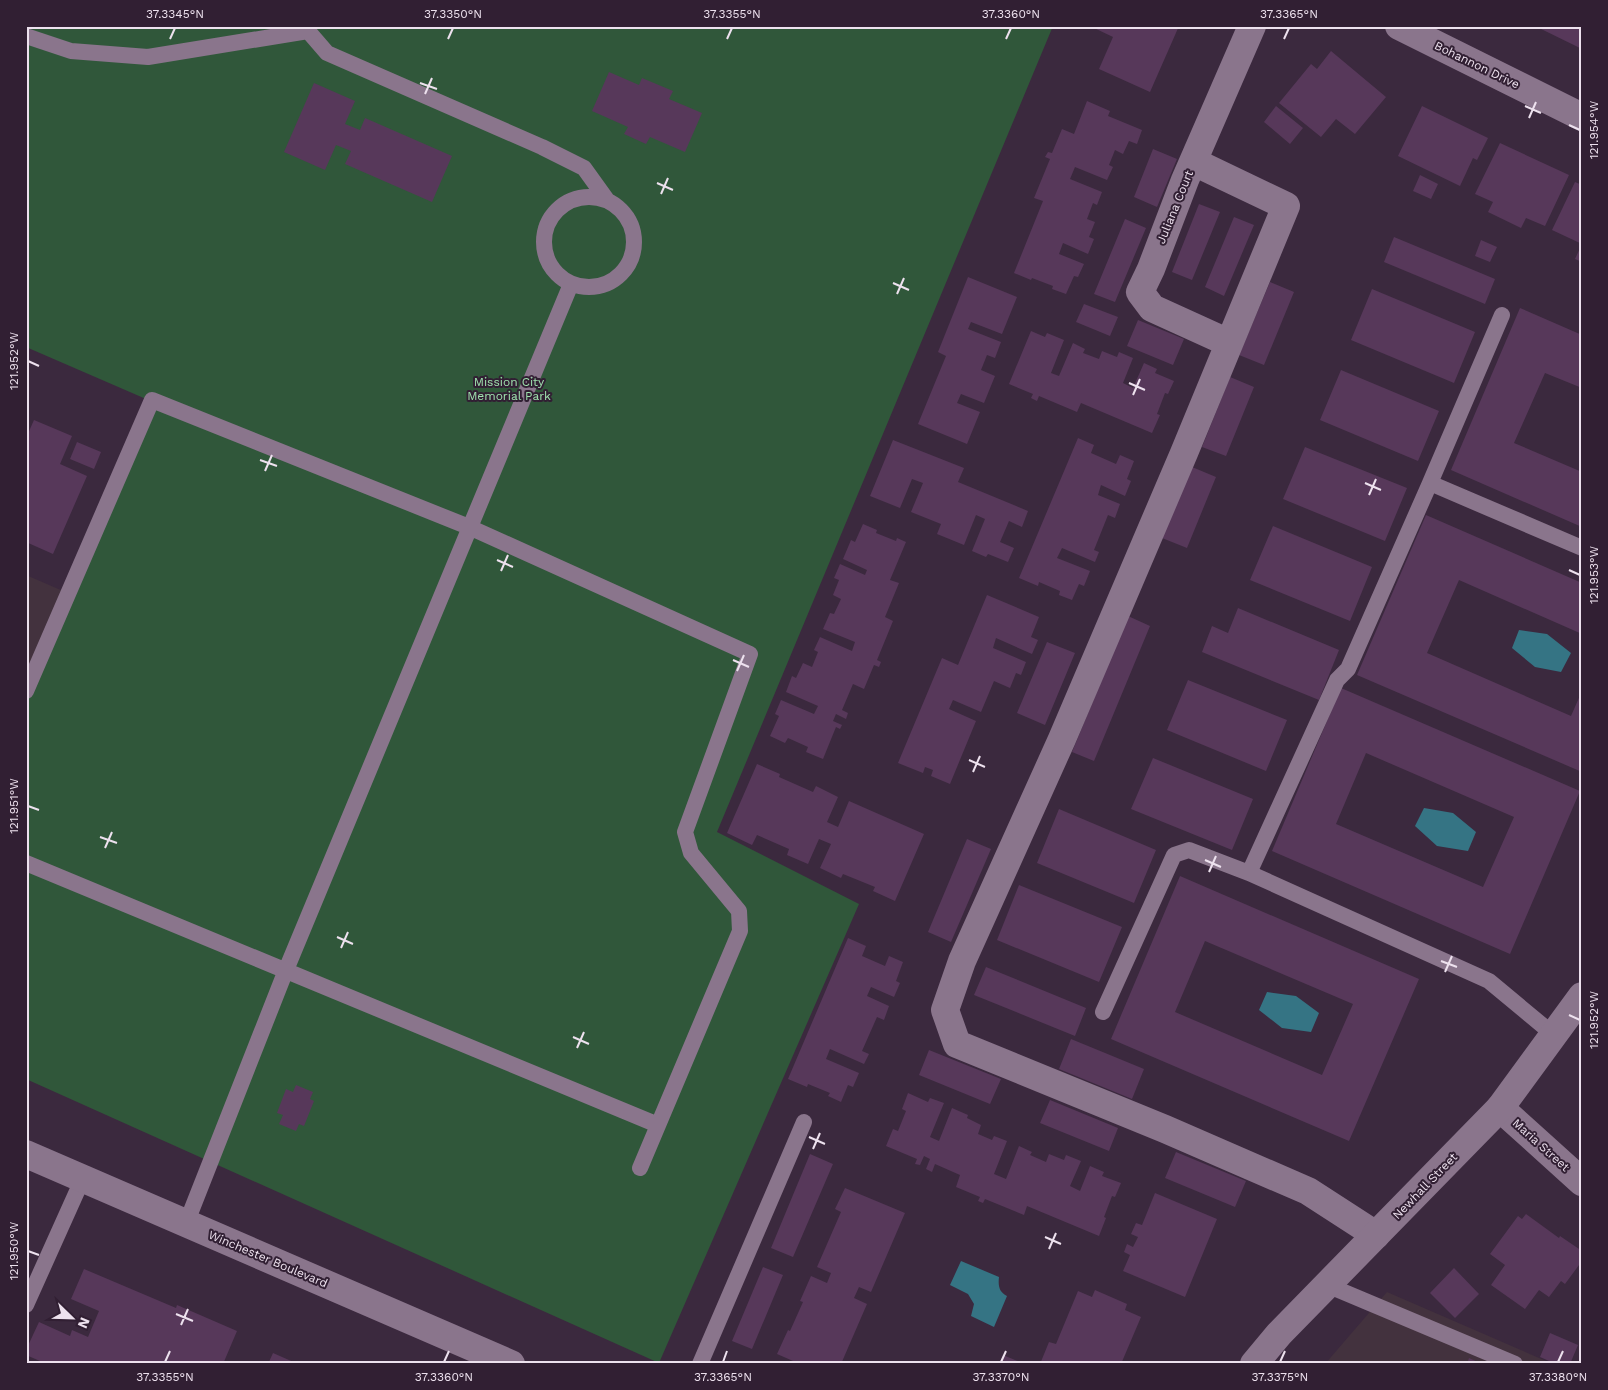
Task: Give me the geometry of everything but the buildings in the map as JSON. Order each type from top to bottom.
[{"type":"street","name":"Juliana Court","points":[[1229,342],[1152,308],[1140,292],[1151,269],[1185,180],[1252,26]]},
{"type":"street","name":"Bohannon Drive","points":[[1399,26],[1582,117]]},
{"type":"street","points":[[1194,162],[1286,206],[1184,453],[1066,730],[962,961],[945,1010],[957,1044],[1165,1129],[1308,1191],[1376,1235]]},
{"type":"street","name":"Newhall Street","points":[[1262,1361],[1279,1334],[1500,1108],[1582,996]]},
{"type":"street","name":"Maria Street","points":[[1500,1108],[1582,1182]]},
{"type":"street","name":"Winchester Boulevard","points":[[26,1154],[511,1364]]},
{"type":"lane","points":[[26,36],[71,51],[148,57],[308,29],[327,53],[533,143],[584,168],[607,200]]},
{"type":"lane","points":[[590,196],[607,200],[622,210],[631,225],[634,243],[631,260],[621,275],[606,284],[588,288],[571,284],[556,274],[546,259],[543,241],[547,224],[557,209],[572,199],[590,196]]},
{"type":"lane","points":[[186,1224],[286,970],[571,284]]},
{"type":"lane","points":[[1249,873],[1337,680],[1348,669],[1502,315]]},
{"type":"lane","points":[[26,692],[152,400],[469,527],[750,654],[685,832],[691,854],[739,911],[740,931],[640,1168]]},
{"type":"lane","points":[[1430,483],[1582,548]]},
{"type":"lane","points":[[1103,1012],[1174,855],[1189,850],[1249,873],[1489,981],[1554,1035]]},
{"type":"lane","points":[[26,863],[658,1125]]},
{"type":"lane","points":[[700,1364],[804,1122]]},
{"type":"lane","points":[[26,1305],[83,1178]]},
{"type":"lane","points":[[1327,1285],[1515,1364]]},
{"type":"shaded area","points":[[26,575],[63,591],[26,676]]},
{"type":"shaded area","points":[[1387,1292],[1553,1364],[1325,1364]]},
{"type":"green space","name":"Mission City Memorial Park","points":[[26,26],[1053,26],[717,832],[859,904],[659,1363],[26,1079],[26,676],[146,399],[26,347]]},
{"type":"water","points":[[1519,630],[1547,634],[1571,653],[1561,672],[1535,667],[1512,648]]},
{"type":"water","points":[[1424,808],[1453,813],[1476,832],[1468,851],[1437,846],[1415,826]]},
{"type":"water","points":[[1267,992],[1296,996],[1319,1013],[1311,1032],[1282,1028],[1259,1010]]},
{"type":"water","points":[[961,1261],[999,1277],[1002,1293],[1007,1296],[994,1327],[971,1316],[974,1304],[968,1294],[950,1285]]}]
